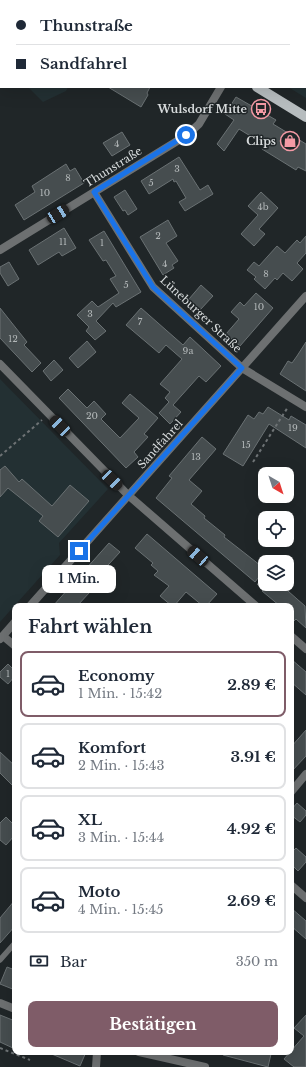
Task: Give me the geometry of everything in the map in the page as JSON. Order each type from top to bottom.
[{"type":"main road","points":[[259,88],[306,117]]},
{"type":"street","name":"Thunstraße","points":[[0,250],[186,135],[199,124],[220,88]]},
{"type":"street","name":"Lüneburger Straße","points":[[94,192],[153,287],[242,368],[306,407]]},
{"type":"street","name":"Sandfahrel","points":[[33,603],[306,296]]},
{"type":"street","points":[[0,364],[128,495],[253,603]]},
{"type":"street","points":[[12,625],[1,638],[12,644]]},
{"type":"street","points":[[294,639],[306,649]]},
{"type":"street","points":[[294,788],[306,774]]},
{"type":"street","points":[[294,888],[306,898]]},
{"type":"street","points":[[0,1003],[12,1008]]},
{"type":"street","points":[[96,1067],[97,1055]]},
{"type":"street","points":[[152,1055],[204,1067]]},
{"type":"lane","points":[[0,960],[12,946]]},
{"type":"path","points":[[253,462],[293,399]]},
{"type":"path","points":[[0,456],[49,415]]},
{"type":"path","points":[[0,1048],[12,1053]]},
{"type":"path","points":[[18,1055],[30,1060]]},
{"type":"shaded area","points":[[29,88],[68,88],[66,91],[43,102]]},
{"type":"shaded area","points":[[290,88],[306,88],[306,98]]},
{"type":"shaded area","points":[[0,379],[108,489],[59,543],[60,555],[17,603],[12,603],[12,609],[0,622]]},
{"type":"building","points":[[110,88],[150,88],[147,93],[148,95],[141,107]]},
{"type":"building","points":[[236,97],[276,120],[273,124],[306,144],[306,171],[298,167],[296,170],[262,149],[265,145],[239,129],[224,151],[217,144],[234,120],[225,114]]},
{"type":"building","points":[[122,132],[130,145],[112,156],[103,143]]},
{"type":"building","points":[[179,157],[200,190],[208,185],[213,194],[185,211],[179,202],[186,198],[176,181],[174,182],[173,179],[149,194],[141,181]]},
{"type":"building","points":[[66,164],[70,171],[75,168],[84,183],[24,220],[15,205],[35,192],[32,186]]},
{"type":"building","points":[[125,190],[137,209],[128,215],[125,210],[123,211],[114,197]]},
{"type":"building","points":[[261,192],[278,208],[259,229],[265,234],[254,246],[241,234],[258,215],[248,206]]},
{"type":"building","points":[[168,220],[177,236],[166,243],[178,261],[172,265],[174,268],[163,275],[140,237]]},
{"type":"building","points":[[64,228],[76,248],[62,256],[59,252],[38,265],[29,250]]},
{"type":"building","points":[[104,231],[141,292],[116,307],[113,303],[96,321],[106,331],[95,340],[86,331],[89,327],[77,315],[92,301],[98,307],[119,293],[110,279],[116,276],[106,260],[103,261],[89,240]]},
{"type":"building","points":[[306,236],[306,253],[297,263],[303,269],[292,281],[283,273],[277,280],[275,278],[265,289],[254,279],[256,277],[247,270],[254,262],[259,266],[277,246],[285,253],[297,240],[300,243]]},
{"type":"building","points":[[9,262],[19,279],[8,286],[0,273],[0,267]]},
{"type":"building","points":[[201,285],[213,296],[200,310],[189,299]]},
{"type":"building","points":[[256,293],[273,308],[240,346],[226,334],[239,319],[231,312],[240,302],[244,306]]},
{"type":"building","points":[[0,308],[27,342],[24,345],[41,363],[32,372],[0,338]]},
{"type":"building","points":[[141,308],[183,345],[190,337],[221,366],[206,382],[199,376],[173,405],[181,412],[170,424],[159,413],[169,402],[165,398],[170,392],[160,384],[182,359],[166,345],[159,353],[126,325]]},
{"type":"building","points":[[87,341],[96,352],[78,368],[69,358]]},
{"type":"building","points":[[306,342],[306,391],[280,374],[288,361],[292,363]]},
{"type":"building","points":[[54,360],[63,370],[51,381],[43,371]]},
{"type":"building","points":[[68,389],[87,408],[94,401],[106,414],[101,419],[120,438],[139,418],[122,403],[130,394],[158,418],[144,434],[148,437],[134,452],[138,457],[126,468],[59,398]]},
{"type":"building","points":[[268,407],[289,420],[291,416],[306,425],[306,448],[269,424],[243,466],[223,454],[248,415],[254,419],[259,412],[263,414]]},
{"type":"building","points":[[202,437],[216,449],[189,480],[202,491],[191,504],[205,516],[204,518],[225,535],[224,537],[258,564],[258,578],[255,582],[156,498],[172,478],[169,476]]},
{"type":"building","points":[[5,466],[19,482],[22,479],[52,506],[70,485],[89,501],[58,537],[39,521],[43,516],[8,488],[0,497],[0,470]]},
{"type":"building","points":[[147,534],[217,594],[209,603],[199,603],[186,592],[177,603],[168,603],[160,596],[169,586],[154,575],[158,571],[151,565],[153,563],[135,548]]},
{"type":"building","points":[[109,543],[120,552],[86,589],[90,592],[80,603],[56,603]]},
{"type":"building","points":[[262,591],[288,591],[305,606],[306,628],[296,619],[294,621],[294,603],[276,603]]},
{"type":"building","points":[[294,662],[306,672],[306,695],[294,685]]},
{"type":"building","points":[[8,664],[12,668],[12,679],[8,684],[0,677],[0,672]]},
{"type":"building","points":[[306,730],[306,756],[294,769],[294,744]]},
{"type":"building","points":[[0,752],[12,763],[12,785],[0,773]]},
{"type":"building","points":[[297,803],[306,811],[306,815],[300,822],[294,817],[294,806]]},
{"type":"building","points":[[6,817],[12,823],[12,838],[6,845],[0,840],[0,823]]},
{"type":"building","points":[[296,848],[306,857],[306,862],[298,871],[294,867],[294,850]]},
{"type":"building","points":[[12,904],[12,929],[0,943],[0,918]]},
{"type":"building","points":[[294,911],[306,921],[306,939],[294,929]]},
{"type":"building","points":[[7,967],[12,969],[12,989],[0,984]]},
{"type":"building","points":[[0,1015],[12,1020],[12,1048],[0,1042]]},
{"type":"building","points":[[306,1015],[306,1067],[294,1067],[284,1059],[287,1055],[294,1055],[294,1048],[304,1036],[294,1028]]},
{"type":"building","points":[[54,1055],[85,1055],[80,1066]]},
{"type":"building","points":[[223,1055],[271,1055],[268,1067]]},
{"type":"place","name":"Wulsdorf Mitte","points":[[261,109]]},
{"type":"place","name":"Clips","points":[[290,141]]},
{"type":"route","points":[[79,551],[242,368],[153,287],[94,192],[186,135]]}]
